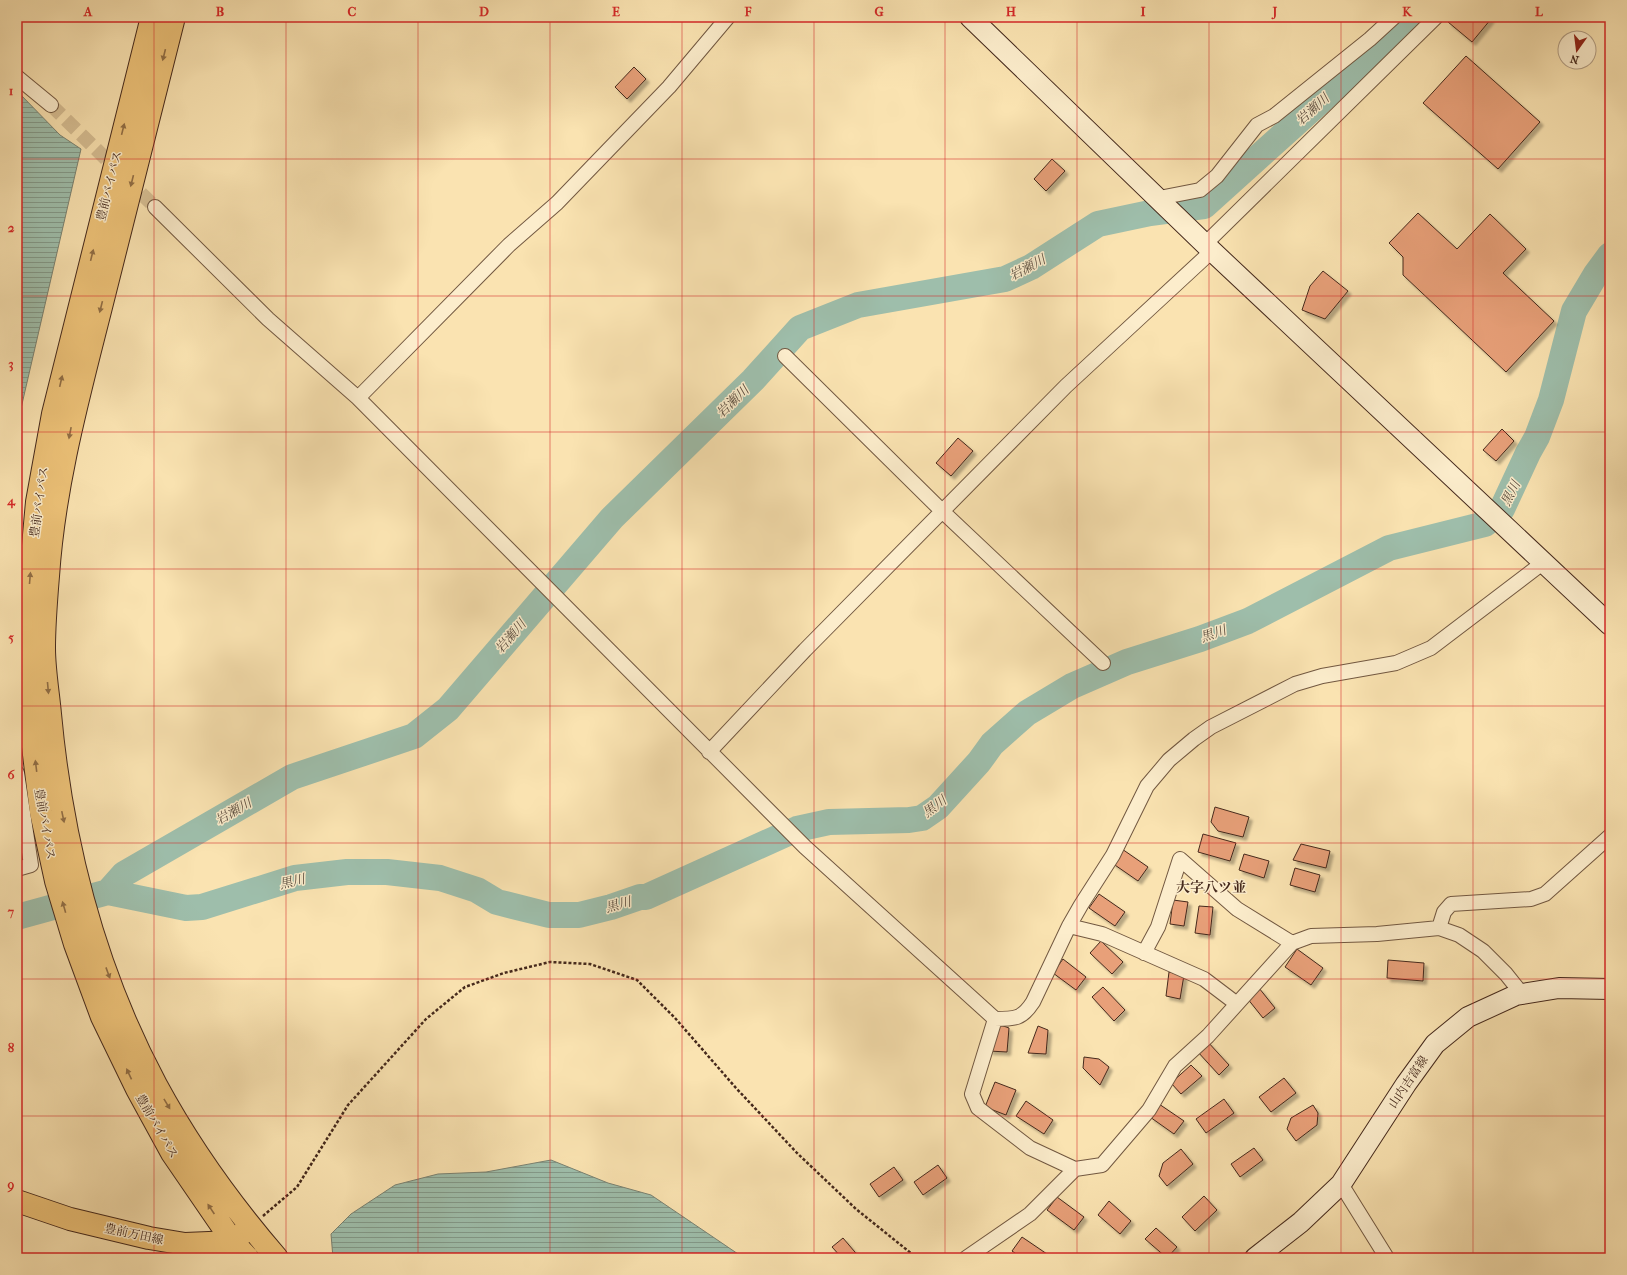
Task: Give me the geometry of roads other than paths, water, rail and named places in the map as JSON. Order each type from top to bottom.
[{"type":"main road","name":"豊前バイパス","points":[[152,17],[53,414],[37,502],[31,730],[42,812],[56,881],[120,1008],[156,1085],[190,1141],[250,1227],[277,1258]]},
{"type":"main road","name":"豊前バイパス","points":[[34,647],[49,565],[56,508],[73,419],[174,17]]},
{"type":"main road","name":"豊前バイパス","points":[[85,940],[102,1017],[137,1089],[172,1153],[233,1242],[248,1258]]},
{"type":"main road","name":"豊前万田線","points":[[17,1201],[70,1219],[149,1238],[185,1244],[233,1242]]},
{"type":"main road","points":[[233,1242],[250,1227]]},
{"type":"street","points":[[358,398],[509,245],[573,186],[670,87],[728,17]]},
{"type":"street","points":[[970,17],[1208,247],[1481,502],[1610,625]]},
{"type":"street","points":[[1163,202],[1200,190],[1217,176],[1257,125],[1274,116],[1370,39],[1394,17]]},
{"type":"street","points":[[709,752],[805,650],[942,511],[1066,386],[1208,247],[1436,17]]},
{"type":"street","points":[[17,77],[51,105]]},
{"type":"street","points":[[155,207],[268,319],[358,398],[805,848],[995,1019],[1013,1019],[1025,1014],[1033,1002],[1080,905],[1113,855],[1147,786],[1169,760],[1194,738],[1211,727],[1295,684],[1322,676],[1396,663],[1431,648],[1544,562]]},
{"type":"street","points":[[785,356],[942,511],[1104,663]]},
{"type":"street","points":[[17,773],[31,865],[17,869]]},
{"type":"street","points":[[1439,928],[1444,912],[1451,904],[1531,898],[1545,894],[1610,836]]},
{"type":"street","points":[[1144,953],[1158,927],[1180,859],[1237,909],[1292,943]]},
{"type":"street","points":[[1069,926],[1102,934],[1204,979],[1237,1004]]},
{"type":"street","points":[[995,1019],[972,1094],[978,1108],[1030,1148],[1075,1169],[1102,1166],[1148,1110],[1175,1066],[1208,1036],[1292,943],[1311,936],[1377,934],[1439,928],[1459,935],[1482,951],[1506,974],[1522,994]]},
{"type":"street","name":"山内吉富線","points":[[1255,1258],[1301,1222],[1341,1184],[1406,1084],[1435,1044],[1468,1017],[1522,994],[1559,988],[1610,989]]},
{"type":"street","points":[[966,1258],[1030,1214],[1075,1169]]},
{"type":"street","points":[[1341,1184],[1387,1258]]},
{"type":"waterway","name":"岩瀬川","points":[[108,892],[124,874],[292,777],[414,736],[448,709],[612,518],[753,380],[800,328],[858,305],[1005,279],[1031,267],[1098,224],[1150,213],[1204,206],[1414,17]]},
{"type":"waterway","name":"黒川","points":[[17,917],[108,892],[186,908],[202,907],[295,878],[347,872],[387,872],[440,878],[477,890],[497,902],[549,915],[579,915],[611,907],[640,897],[646,897],[797,829],[829,822],[909,820],[922,818],[938,807],[979,762],[992,744],[1027,713],[1072,686],[1127,662],[1200,639],[1248,621],[1389,548],[1485,524],[1502,509],[1537,437],[1551,400],[1574,311],[1596,274],[1610,255]]},
{"type":"tunnel","points":[[51,105],[155,207]]},
{"type":"district","name":"大字八ツ並","points":[[1211,887]]}]
